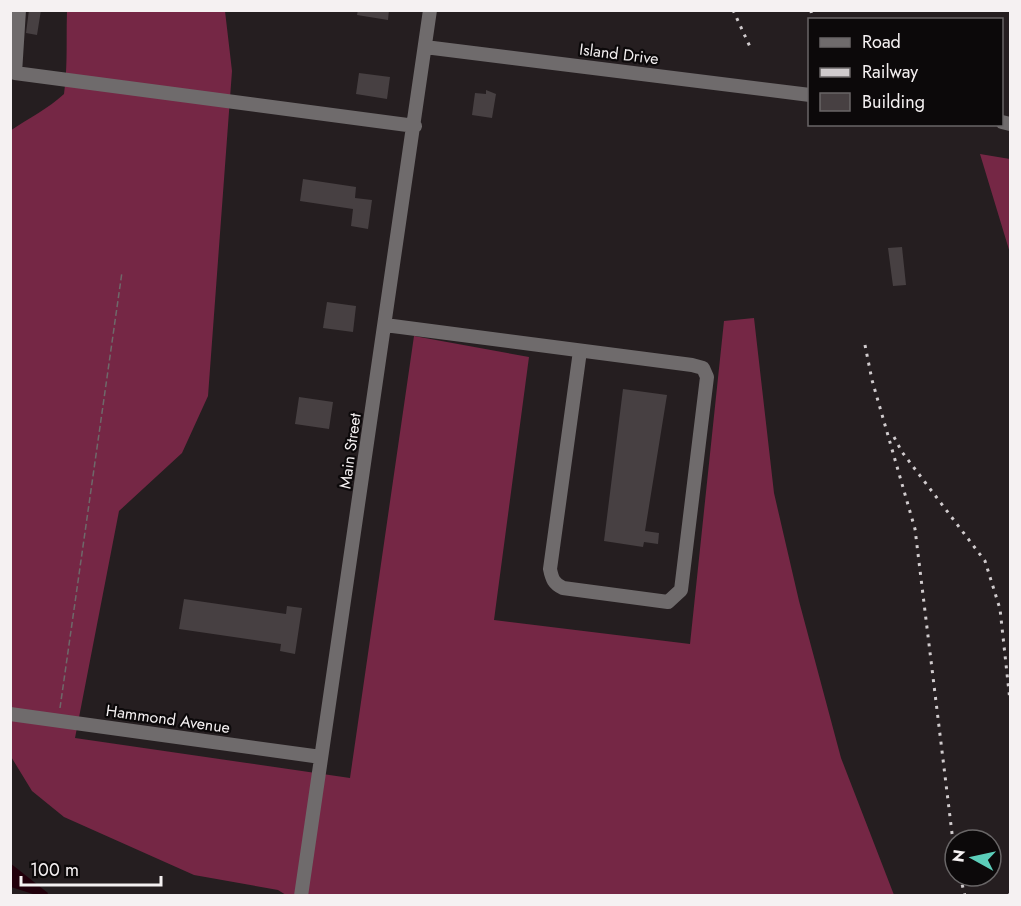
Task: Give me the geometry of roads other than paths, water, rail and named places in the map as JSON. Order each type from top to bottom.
[{"type":"street","points":[[19,10],[15,73],[415,126]]},
{"type":"street","name":"Main Street","points":[[302,896],[430,10]]},
{"type":"street","name":"Island Drive","points":[[425,47],[808,95]]},
{"type":"street","points":[[385,326],[692,365],[704,368],[707,377],[681,590],[668,602],[563,588],[556,585],[552,577],[550,569],[580,351]]},
{"type":"street","name":"Hammond Avenue","points":[[10,714],[321,757]]},
{"type":"railway","points":[[733,10],[751,49]]},
{"type":"railway","points":[[811,10],[812,18]]},
{"type":"railway","points":[[865,345],[872,380],[915,529],[951,828]]},
{"type":"railway","points":[[894,437],[902,452],[985,561],[1000,609],[1010,701]]},
{"type":"railway","points":[[963,888],[965,896]]},
{"type":"railway","points":[[1010,891],[1010,896]]}]
